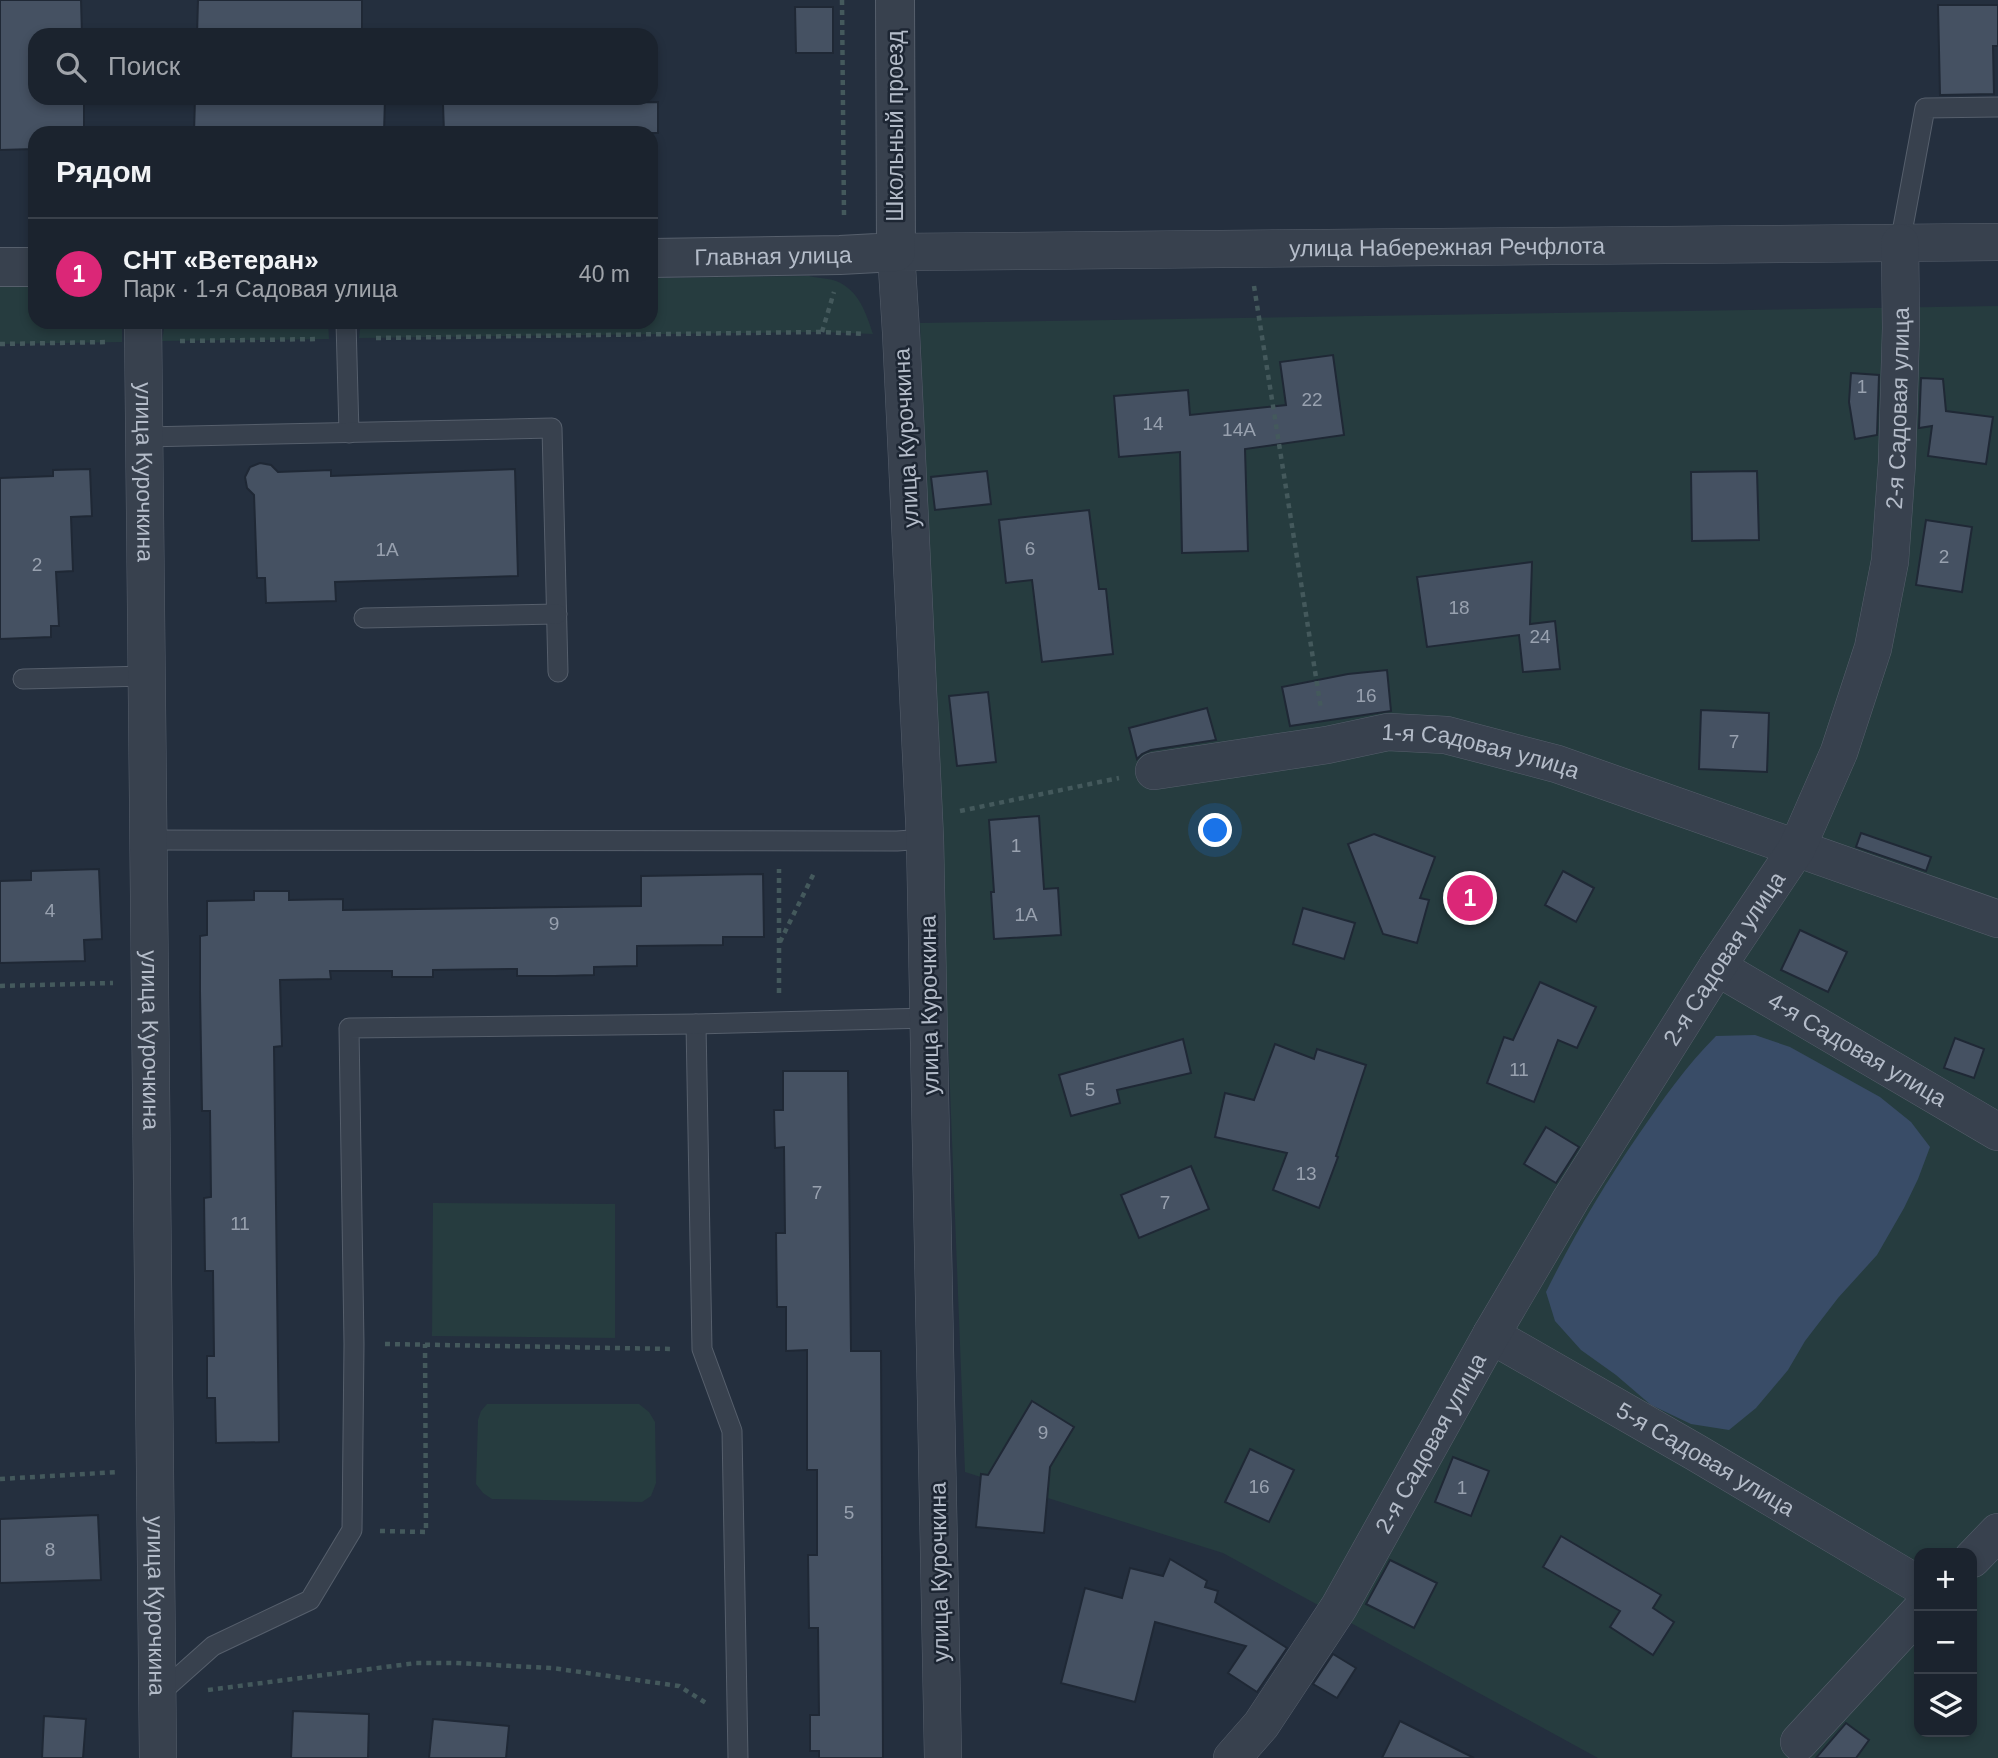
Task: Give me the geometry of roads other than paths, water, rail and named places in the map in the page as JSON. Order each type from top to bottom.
[{"type":"street","name":"Школьный проезд","points":[[895,0],[896,252]]},
{"type":"street","name":"улица Набережная Речфлота","points":[[896,252],[1998,242]]},
{"type":"street","name":"2-я Садовая улица","points":[[1232,1758],[1261,1725],[1339,1607],[1491,1335],[1571,1199],[1717,967],[1797,848],[1839,752],[1869,661],[1890,561],[1897,462],[1901,328],[1900,243]]},
{"type":"street","name":"Главная улица","points":[[658,258],[896,252]]},
{"type":"street","name":"улица Курочкина","points":[[896,252],[925,839],[943,1758]]},
{"type":"street","points":[[0,267],[28,267]]},
{"type":"street","name":"улица Курочкина","points":[[143,329],[158,1758]]},
{"type":"street","name":"1-я Садовая улица","points":[[1154,771],[1327,745],[1388,732],[1446,735],[1557,764],[1998,919]]},
{"type":"street","name":"4-я Садовая улица","points":[[1717,967],[1998,1132]]},
{"type":"street","name":"5-я Садовая улица","points":[[1491,1335],[1914,1582]]},
{"type":"street","points":[[1977,1554],[1998,1532]]},
{"type":"street","points":[[1799,1742],[1914,1617]]},
{"type":"lane","points":[[1900,243],[1925,108],[1998,107]]},
{"type":"lane","points":[[346,330],[349,432]]},
{"type":"lane","points":[[145,438],[552,428],[558,673]]},
{"type":"lane","points":[[364,618],[557,614]]},
{"type":"lane","points":[[23,679],[147,676]]},
{"type":"lane","points":[[149,840],[925,839]]},
{"type":"lane","points":[[156,1697],[214,1646],[310,1601],[352,1530],[354,1344],[349,1028],[929,1018]]},
{"type":"lane","points":[[696,1024],[702,1349],[732,1431],[738,1758]]},
{"type":"water","points":[[1755,1035],[1790,1047],[1880,1097],[1911,1122],[1930,1147],[1904,1208],[1877,1255],[1838,1298],[1805,1341],[1788,1370],[1756,1408],[1729,1430],[1691,1424],[1651,1405],[1581,1350],[1555,1321],[1546,1292],[1578,1231],[1614,1172],[1685,1071],[1716,1036]]},
{"type":"place","name":"СНТ «Ветеран»","points":[[1470,898]]}]
